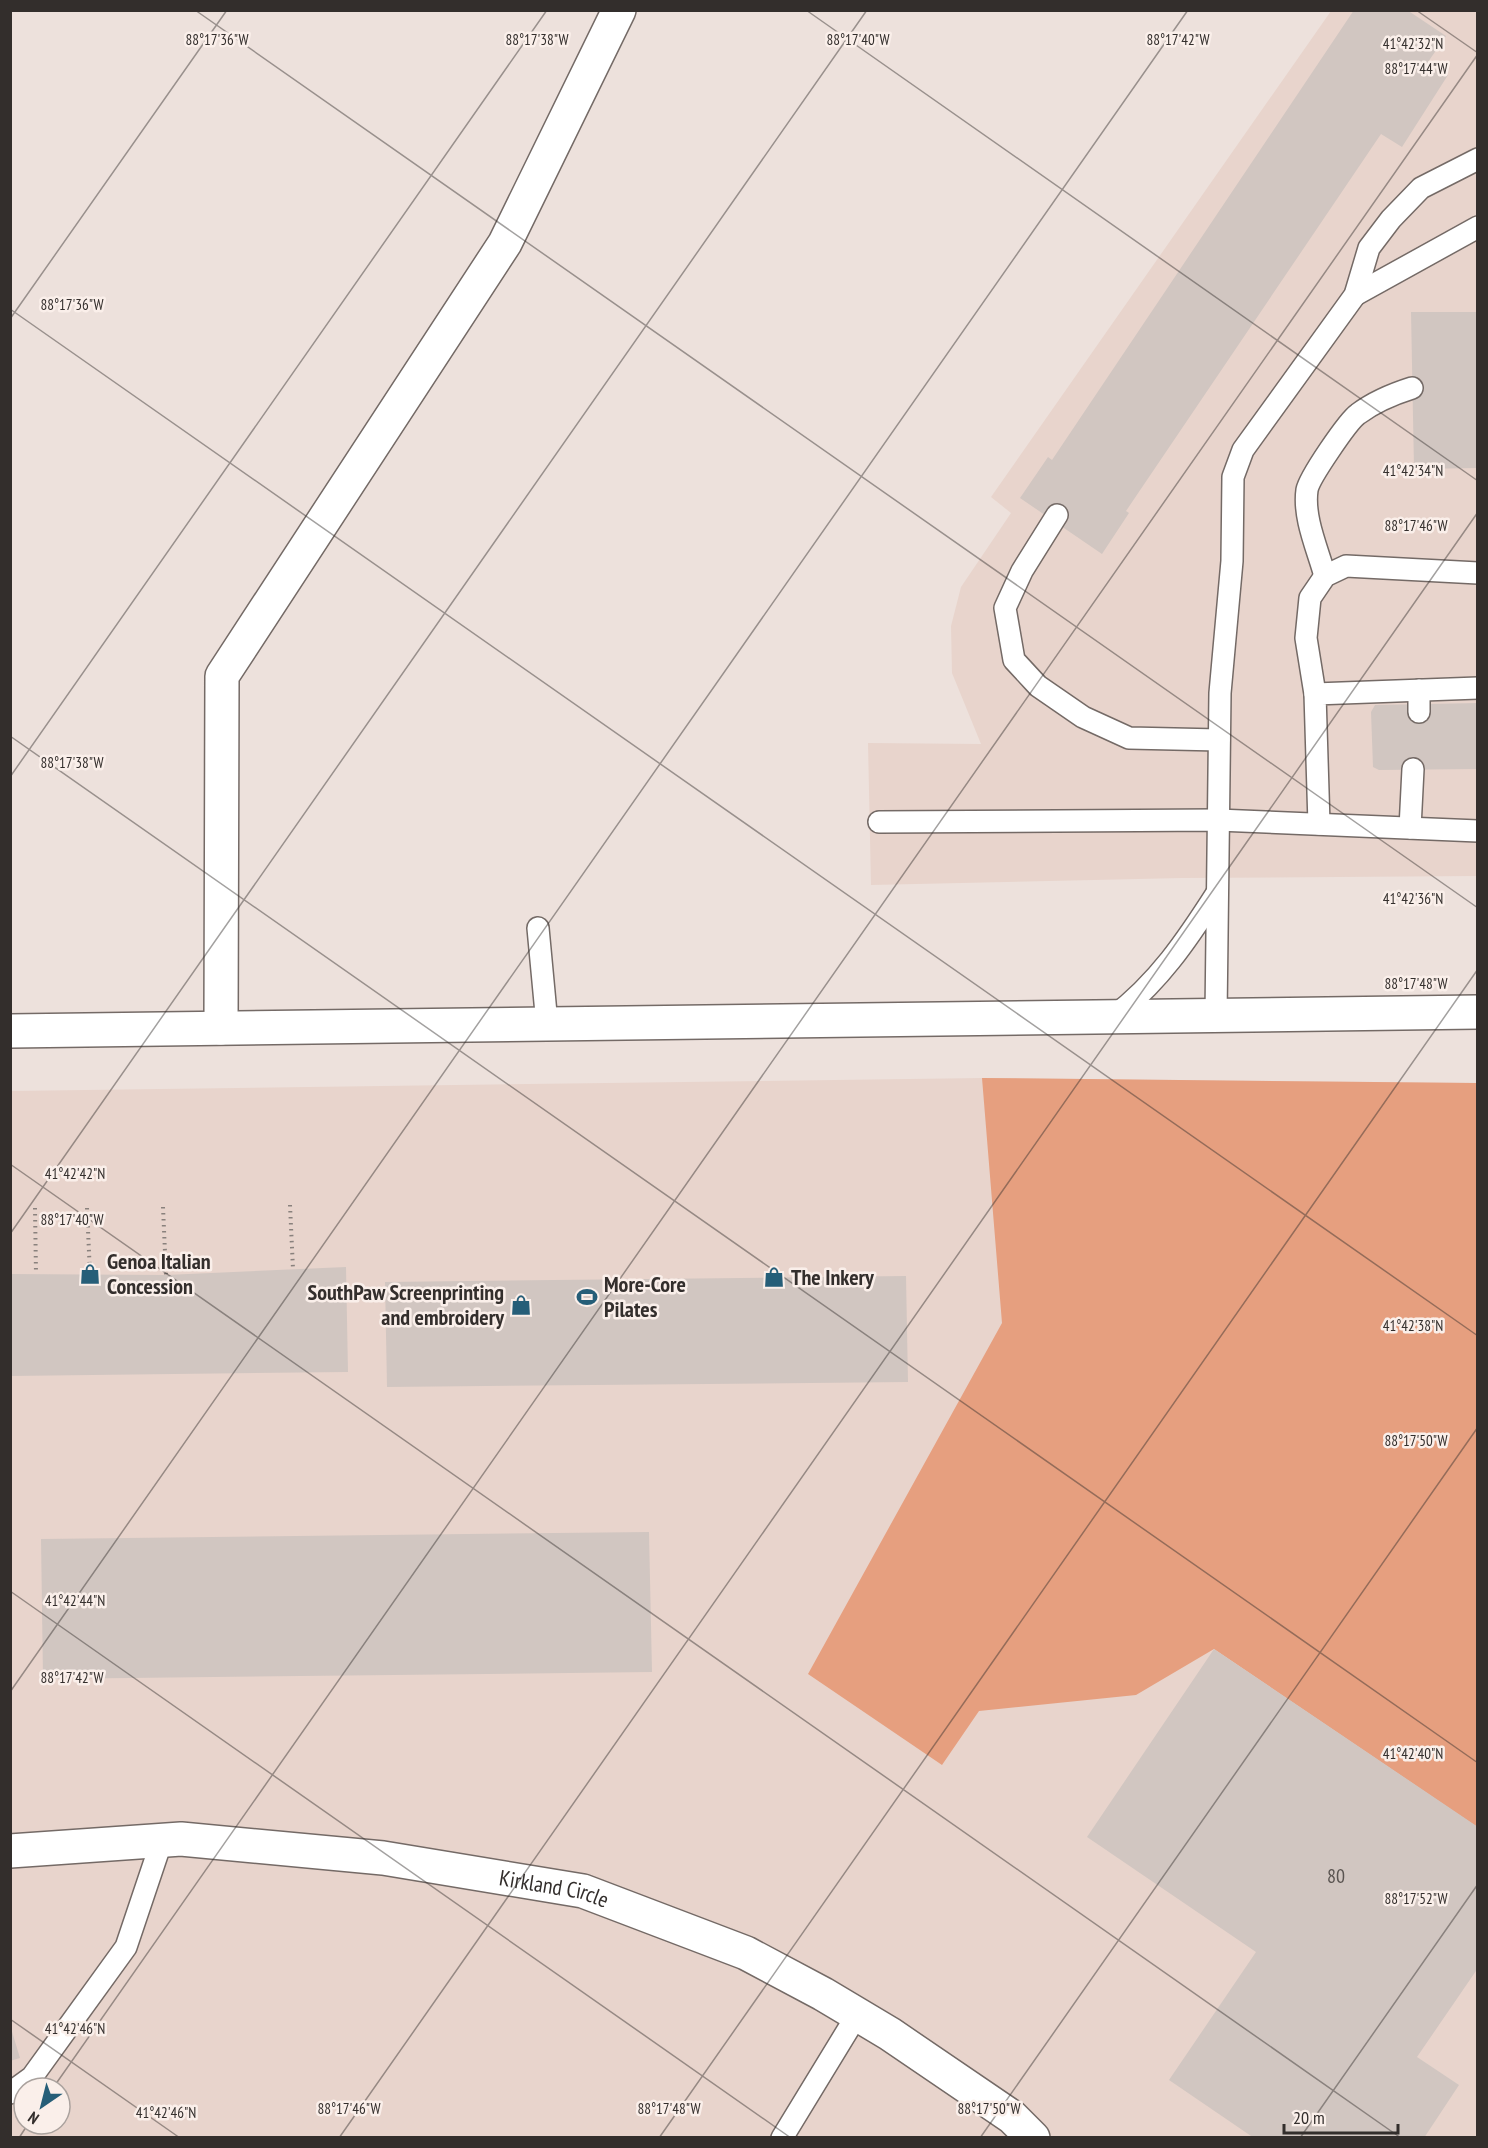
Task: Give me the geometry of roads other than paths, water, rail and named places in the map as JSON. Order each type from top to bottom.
[{"type":"street","points":[[221,1028],[222,676],[505,243],[619,10]]},
{"type":"street","points":[[10,1031],[1478,1012]]},
{"type":"street","name":"Kirkland Circle","points":[[10,1851],[181,1839],[383,1858],[583,1891],[746,1953],[857,2015],[1012,2117],[1033,2138]]},
{"type":"lane","points":[[1216,1016],[1220,693],[1232,561],[1233,477],[1243,450],[1355,295],[1369,249],[1391,219],[1421,188],[1478,159]]},
{"type":"lane","points":[[1355,295],[1478,227]]},
{"type":"lane","points":[[1325,576],[1308,515],[1307,489],[1326,455],[1356,415],[1387,397],[1412,388]]},
{"type":"lane","points":[[1057,515],[1017,581],[1005,608],[1014,660],[1038,686],[1074,711],[1130,738],[1219,740]]},
{"type":"lane","points":[[1319,824],[1315,694],[1306,638],[1310,598],[1325,576],[1346,566],[1478,573]]},
{"type":"lane","points":[[1315,694],[1478,688]]},
{"type":"lane","points":[[1419,690],[1419,712]]},
{"type":"lane","points":[[1410,828],[1413,769]]},
{"type":"lane","points":[[879,822],[1218,820],[1478,831]]},
{"type":"lane","points":[[1113,1017],[1156,980],[1217,893]]},
{"type":"lane","points":[[538,928],[547,1024]]},
{"type":"lane","points":[[10,2093],[32,2077],[126,1947],[162,1840]]},
{"type":"lane","points":[[782,2138],[857,2015]]},
{"type":"place","name":"Genoa Italian Concession","points":[[90,1274]]},
{"type":"place","name":"The Inkery","points":[[774,1277]]},
{"type":"place","name":"More-Core Pilates","points":[[587,1297]]},
{"type":"place","name":"SouthPaw Screenprinting and embroidery","points":[[521,1305]]}]
